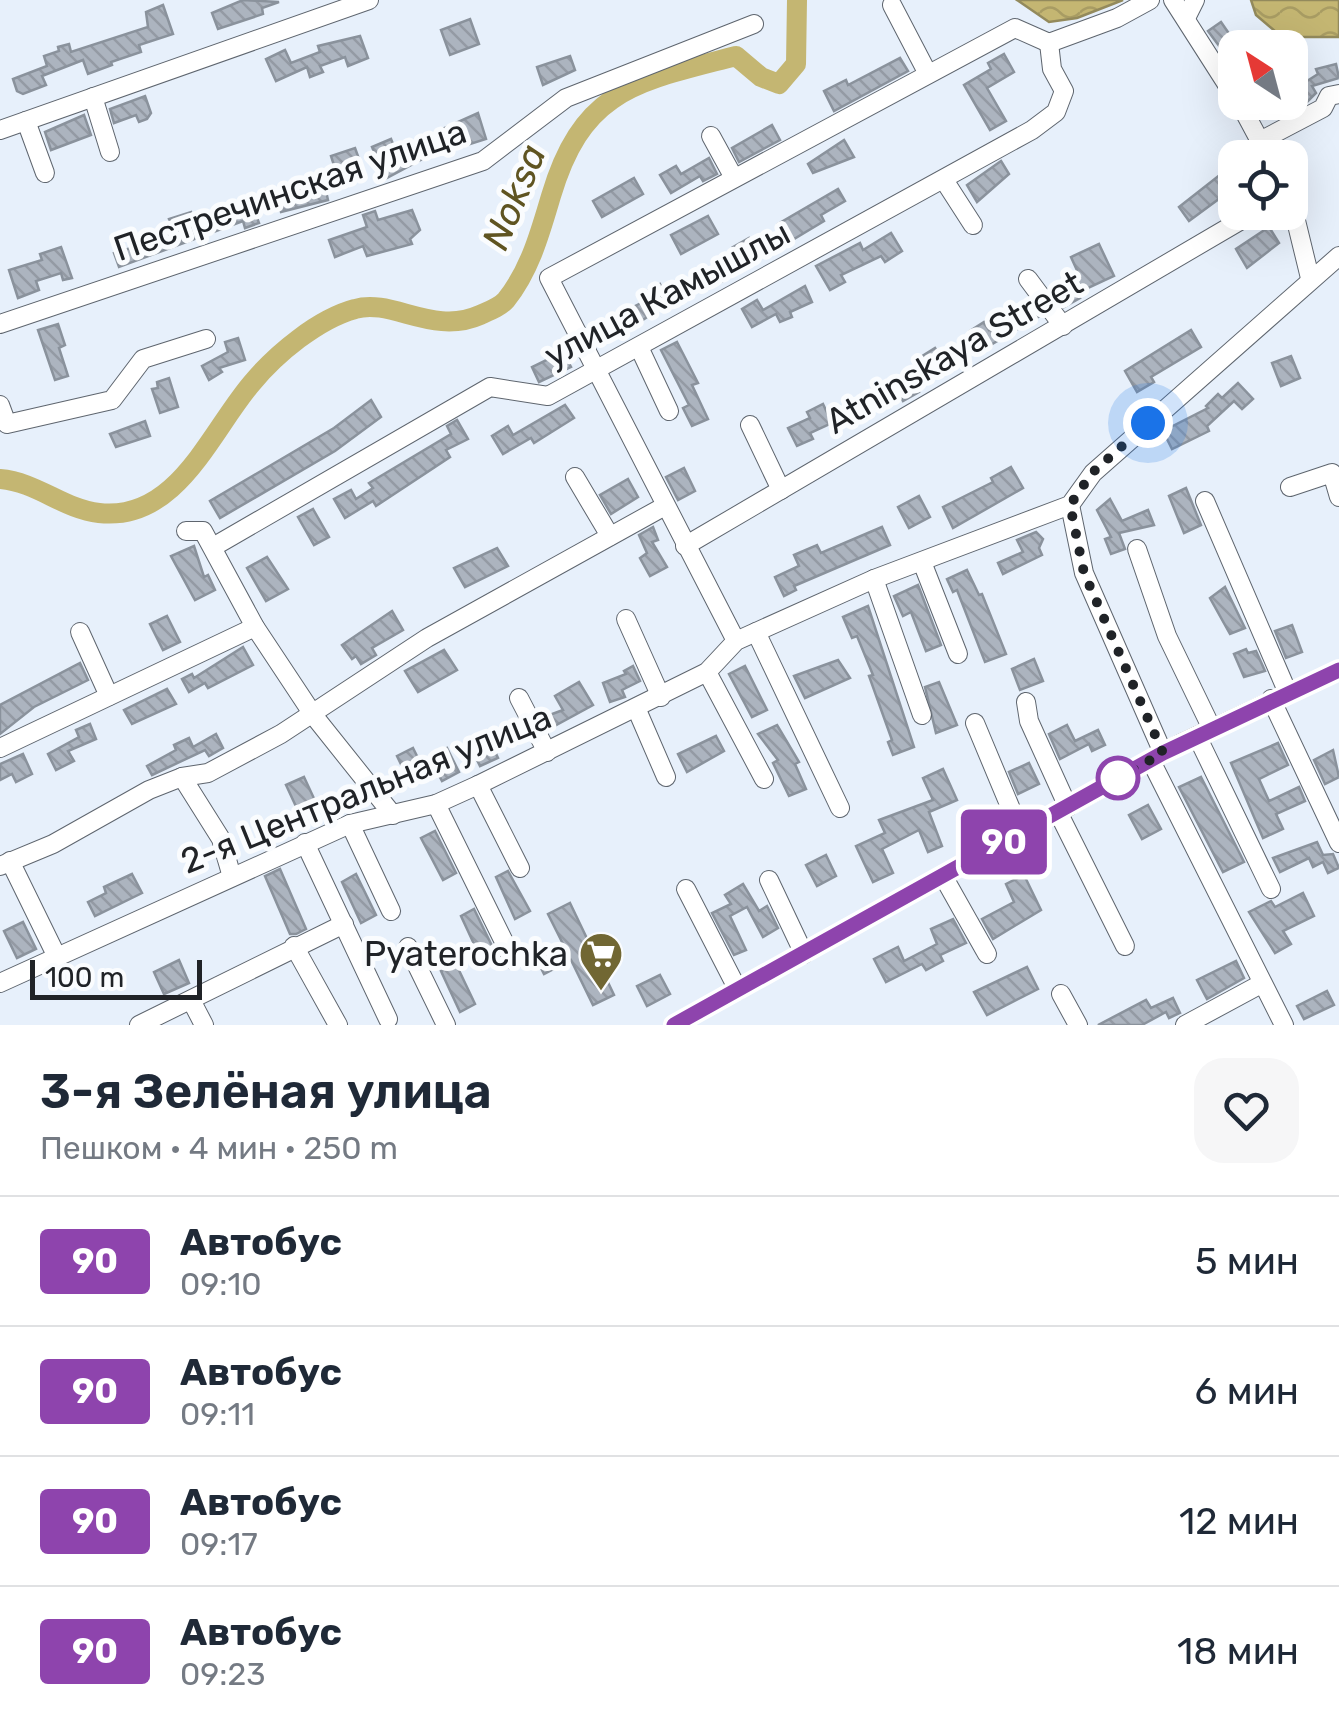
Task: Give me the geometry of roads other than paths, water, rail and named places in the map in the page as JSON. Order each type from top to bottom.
[{"type":"street","points":[[736,641],[550,278],[1015,28],[1049,43],[1116,18],[1150,0]]},
{"type":"street","points":[[1172,0],[1218,69]]},
{"type":"street","points":[[1186,18],[1196,0]]},
{"type":"street","points":[[0,130],[352,3]]},
{"type":"street","points":[[892,4],[928,74]]},
{"type":"street","name":"Пестречинская улица","points":[[0,324],[483,161],[566,98],[754,24]]},
{"type":"street","name":"улица Камышлы","points":[[213,547],[490,386],[548,396],[941,182],[1056,112],[1064,92],[1052,69],[1049,43]]},
{"type":"street","points":[[1277,140],[1339,94]]},
{"type":"street","points":[[93,97],[110,152]]},
{"type":"street","points":[[26,120],[45,172]]},
{"type":"street","points":[[712,136],[734,178]]},
{"type":"street","points":[[941,182],[973,225]]},
{"type":"street","name":"Atninskaya Street","points":[[686,546],[1225,230]]},
{"type":"street","points":[[1298,230],[1310,278]]},
{"type":"street","points":[[1284,1025],[1261,984],[1157,757],[1084,573],[1070,505],[1092,473],[1339,256]]},
{"type":"street","points":[[1028,278],[1063,326]]},
{"type":"street","points":[[0,405],[7,424],[112,400],[143,359],[206,340]]},
{"type":"street","points":[[639,347],[669,411]]},
{"type":"street","points":[[750,424],[781,490]]},
{"type":"street","points":[[1290,487],[1332,473],[1339,497]]},
{"type":"street","points":[[574,477],[610,536]]},
{"type":"street","points":[[1205,501],[1339,844]]},
{"type":"street","name":"2-я Центральная улица","points":[[0,983],[350,824],[436,804],[637,710],[707,672],[736,641],[874,579],[1070,505]]},
{"type":"street","points":[[57,957],[5,863],[53,844],[182,777],[208,773],[314,716],[426,638],[664,506]]},
{"type":"street","points":[[186,530],[203,531],[255,627],[314,716],[393,815]]},
{"type":"street","points":[[1137,549],[1204,732],[1271,889]]},
{"type":"street","points":[[922,562],[958,654]]},
{"type":"street","points":[[874,579],[922,715]]},
{"type":"street","points":[[626,619],[661,696]]},
{"type":"street","points":[[0,748],[255,627]]},
{"type":"street","points":[[80,632],[109,696]]},
{"type":"street","points":[[756,632],[840,808]]},
{"type":"street","points":[[674,1025],[1157,757],[1279,695],[1339,671]]},
{"type":"street","points":[[707,672],[764,779]]},
{"type":"street","points":[[519,698],[547,752]]},
{"type":"street","points":[[1026,702],[1029,721],[1063,810],[1125,946]]},
{"type":"street","points":[[637,710],[666,776]]},
{"type":"street","points":[[975,724],[1021,833]]},
{"type":"street","points":[[182,777],[221,839],[232,877]]},
{"type":"street","points":[[478,784],[520,868]]},
{"type":"street","points":[[436,804],[513,960]]},
{"type":"street","points":[[350,824],[391,912]]},
{"type":"street","points":[[306,843],[388,1019]]},
{"type":"street","points":[[943,876],[987,954]]},
{"type":"street","points":[[768,880],[804,954]]},
{"type":"street","points":[[686,889],[738,990]]},
{"type":"street","points":[[139,1025],[344,924]]},
{"type":"street","points":[[294,946],[338,1025]]},
{"type":"street","points":[[408,947],[446,1025]]},
{"type":"street","points":[[1185,1025],[1261,984]]},
{"type":"street","points":[[1061,994],[1078,1025]]},
{"type":"street","points":[[191,1000],[204,1025]]},
{"type":"water","points":[[1017,0],[1123,0],[1077,18],[1049,22]]},
{"type":"water","points":[[1251,0],[1339,0],[1339,37],[1308,37],[1308,30],[1274,30],[1256,15]]},
{"type":"waterway","name":"Noksa","points":[[0,479],[26,485],[86,511],[126,512],[171,489],[262,372],[285,349],[327,321],[369,307],[446,321],[463,320],[498,307],[522,276],[564,160],[579,132],[597,111],[642,83],[736,56],[761,77],[779,84],[796,64],[797,0]]},
{"type":"place","name":"Pyaterochka","points":[[601,992]]}]
